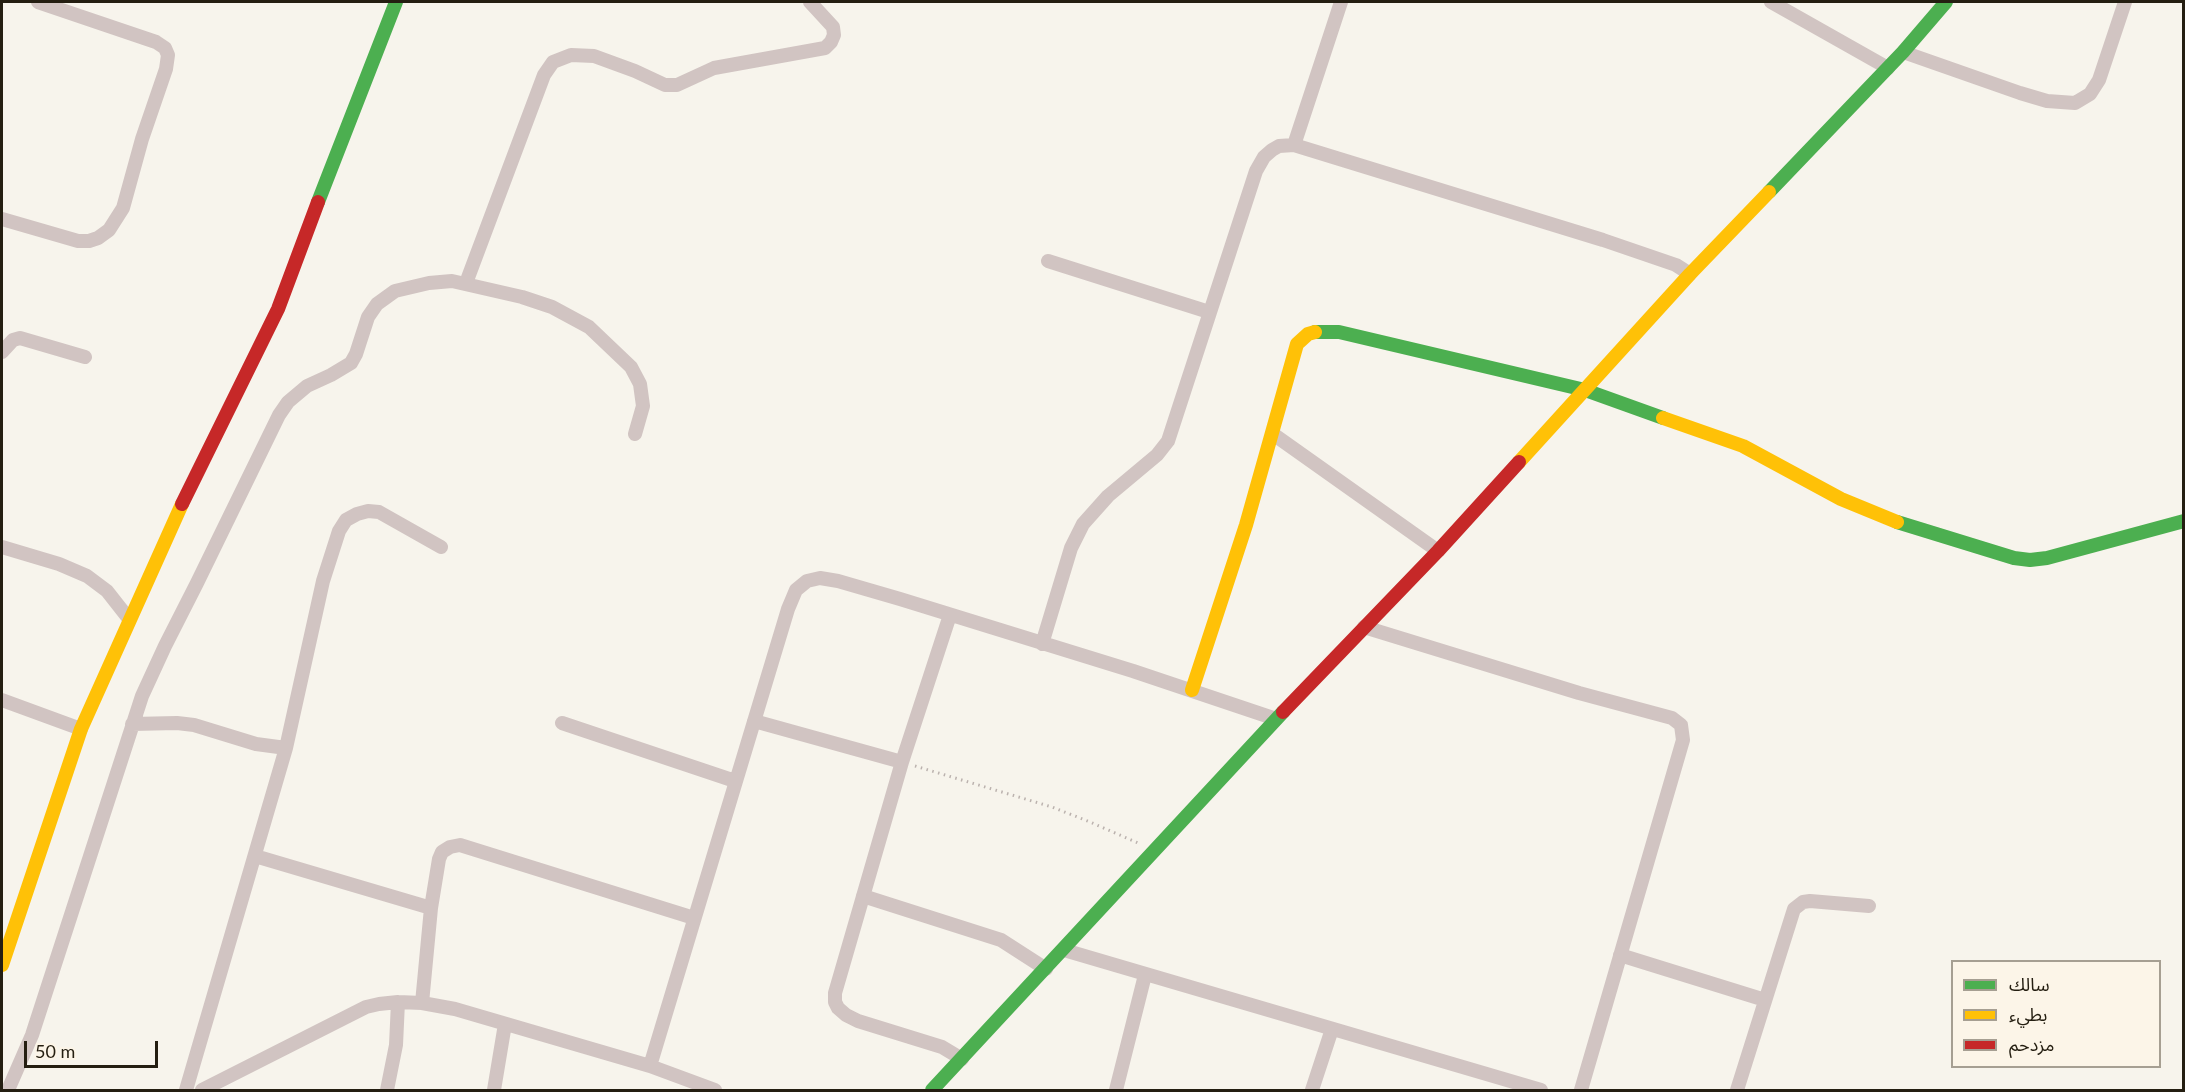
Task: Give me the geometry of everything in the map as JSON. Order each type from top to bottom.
[{"type":"street","points":[[2,219],[78,241],[89,241],[109,230],[123,208],[142,139],[166,69],[168,55],[165,48],[156,42],[38,2]]},
{"type":"street","points":[[2,965],[81,729],[168,533],[278,309],[334,157],[396,2]]},
{"type":"street","points":[[466,283],[544,75],[553,62],[571,55],[594,57],[635,71],[665,85],[677,85],[714,68],[825,48],[834,35],[833,27],[810,2]]},
{"type":"street","points":[[1294,145],[1341,2]]},
{"type":"street","points":[[1771,2],[1785,5],[1888,68]]},
{"type":"street","points":[[932,1090],[1276,719],[1438,551],[1690,274],[1888,68],[1946,2]]},
{"type":"street","points":[[1903,52],[2020,93],[2047,101],[2075,103],[2090,94],[2099,80],[2125,2]]},
{"type":"street","points":[[1042,644],[1071,548],[1083,524],[1108,496],[1157,455],[1168,441],[1256,171],[1264,158],[1279,146],[1294,145],[1603,240],[1676,265],[1690,274]]},
{"type":"street","points":[[1048,261],[1209,312]]},
{"type":"street","points":[[8,1090],[32,1035],[132,724],[165,646],[265,442],[288,402],[307,386],[351,363],[368,317],[377,304],[395,291],[429,283],[452,281],[522,297],[552,307],[589,327],[620,354],[631,367],[640,384],[643,406],[635,434]]},
{"type":"street","points":[[1192,690],[1274,434],[1297,344],[1308,334],[1320,331],[1339,332],[1585,390],[1743,446],[1841,499],[1875,514],[2014,558],[2030,560],[2047,558],[2184,521]]},
{"type":"street","points":[[2,352],[13,340],[20,338],[85,357]]},
{"type":"street","points":[[1274,434],[1438,551]]},
{"type":"street","points":[[186,1090],[286,748],[323,582],[339,531],[346,520],[357,514],[368,511],[379,512],[441,547]]},
{"type":"street","points":[[2,547],[58,564],[87,576],[107,591],[129,619]]},
{"type":"street","points":[[650,1066],[788,609],[796,590],[807,581],[820,578],[838,581],[1192,690],[1276,719]]},
{"type":"street","points":[[950,615],[902,762],[862,896],[835,993],[835,1002],[846,1015],[858,1021],[942,1047],[962,1059]]},
{"type":"street","points":[[1364,627],[1579,693],[1665,715],[1681,725],[1683,740],[1581,1090]]},
{"type":"street","points":[[2,700],[81,729]]},
{"type":"street","points":[[754,721],[902,762]]},
{"type":"street","points":[[562,723],[735,781]]},
{"type":"street","points":[[132,724],[194,725],[256,744],[286,748]]},
{"type":"street","points":[[422,1003],[431,908],[439,859],[442,852],[450,847],[460,845],[694,918]]},
{"type":"street","points":[[255,856],[431,908]]},
{"type":"street","points":[[862,896],[1001,940],[1011,944],[1046,969]]},
{"type":"street","points":[[1737,1090],[1794,909],[1803,902],[1810,901],[1869,906]]},
{"type":"street","points":[[1064,950],[1541,1090]]},
{"type":"street","points":[[1620,955],[1765,1000]]},
{"type":"street","points":[[1116,1090],[1145,975]]},
{"type":"street","points":[[387,1090],[399,1027],[398,1002]]},
{"type":"street","points":[[202,1090],[366,1007],[398,1002],[422,1003],[454,1009],[650,1066],[715,1090]]},
{"type":"street","points":[[494,1090],[505,1024]]},
{"type":"street","points":[[1312,1090],[1332,1029]]},
{"type":"path","points":[[902,762],[1052,807],[1155,851]]},
{"type":"traffic: fast","points":[[318,202],[396,2]]},
{"type":"traffic: fast","points":[[1769,192],[1903,52],[1946,2]]},
{"type":"traffic: fast","points":[[1315,332],[1339,332],[1585,390],[1663,418]]},
{"type":"traffic: fast","points":[[1897,522],[2014,558],[2030,560],[2047,558],[2184,521]]},
{"type":"traffic: fast","points":[[932,1090],[1283,712]]},
{"type":"traffic: slow","points":[[1519,462],[1690,274],[1769,192]]},
{"type":"traffic: slow","points":[[1192,690],[1246,525],[1297,344],[1308,334],[1315,332]]},
{"type":"traffic: slow","points":[[1663,418],[1743,446],[1841,499],[1897,522]]},
{"type":"traffic: slow","points":[[2,965],[81,729],[182,504]]},
{"type":"traffic: jam","points":[[182,504],[278,309],[318,202]]},
{"type":"traffic: jam","points":[[1283,712],[1438,551],[1519,462]]}]
